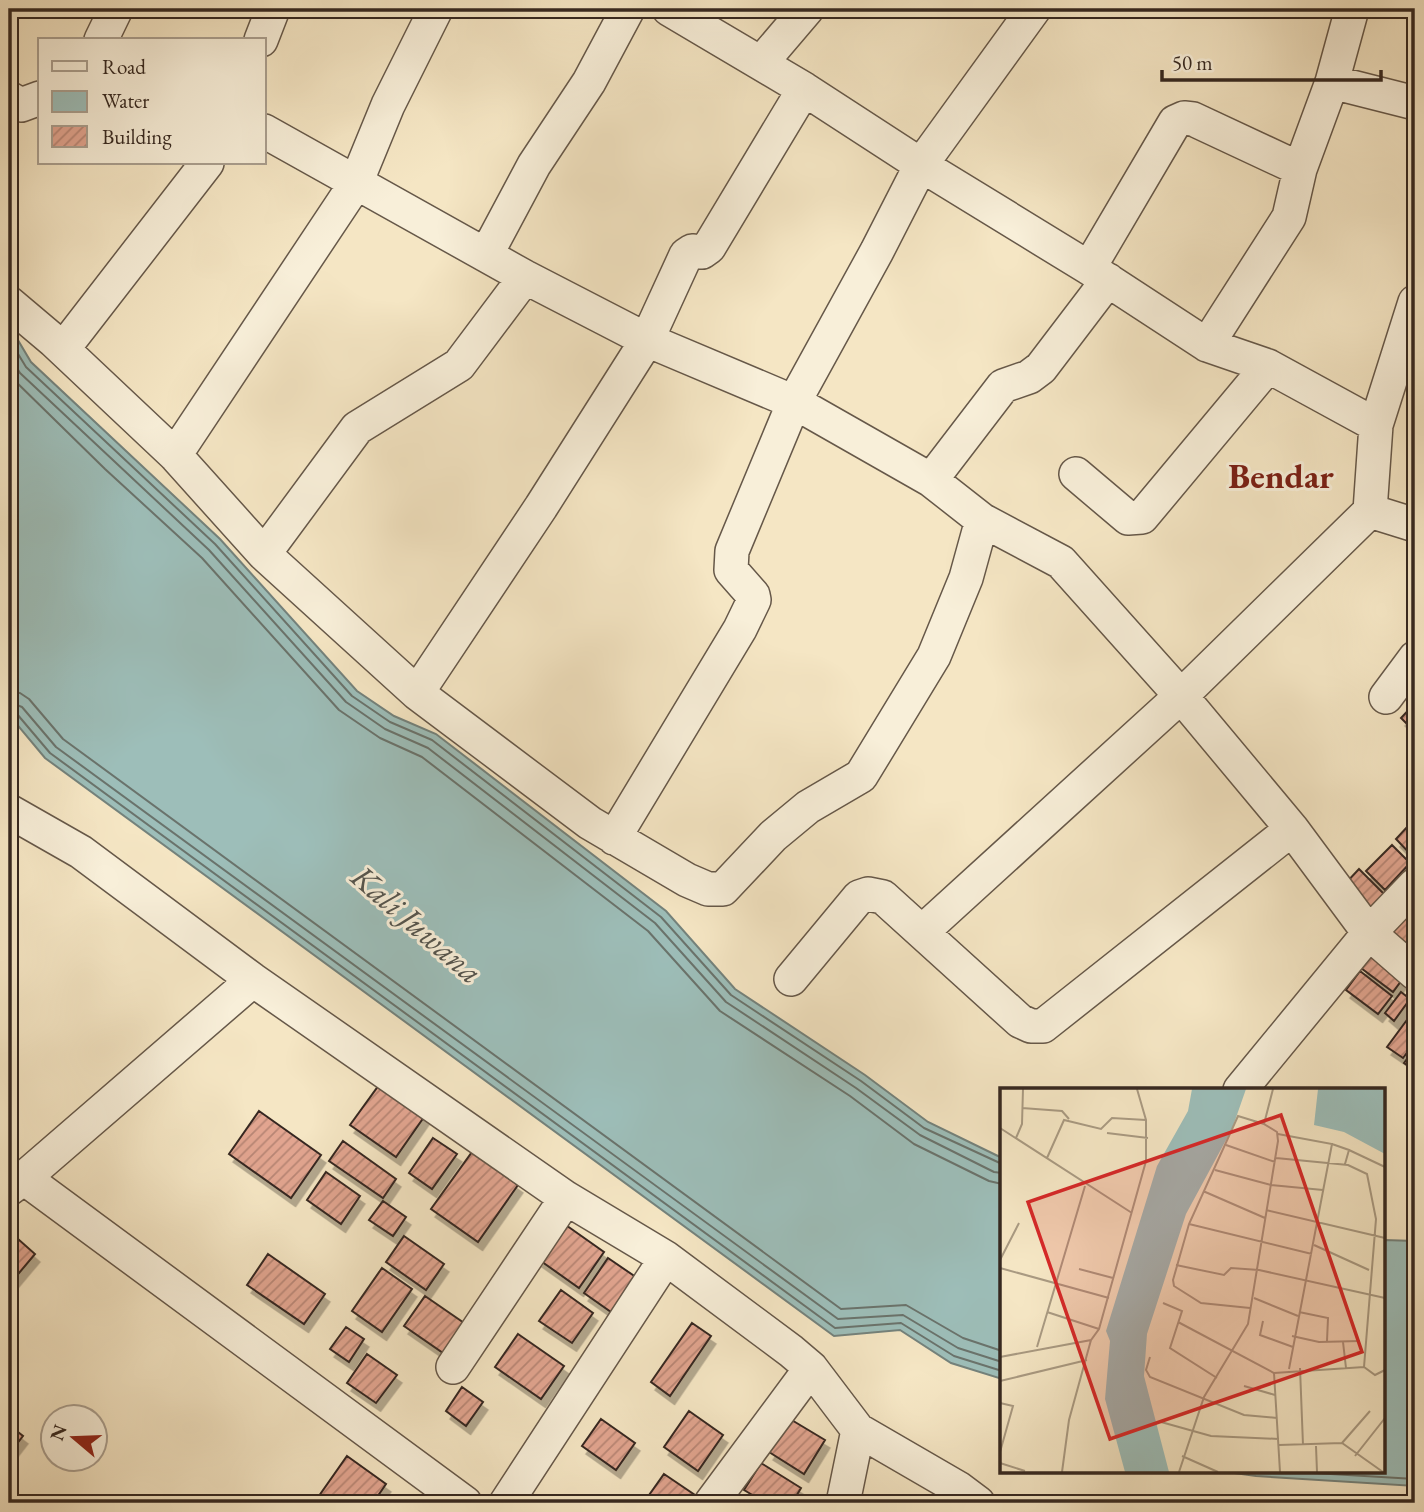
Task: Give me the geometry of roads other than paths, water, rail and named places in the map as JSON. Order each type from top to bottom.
[{"type":"street","points":[[102,38],[116,9]]},
{"type":"street","points":[[262,38],[273,9]]},
{"type":"street","points":[[175,455],[356,183],[388,104],[436,9]]},
{"type":"street","points":[[486,255],[534,165],[589,82],[628,9]]},
{"type":"street","points":[[669,9],[804,89],[1207,345],[1268,366],[1376,425]]},
{"type":"street","points":[[761,63],[807,9]]},
{"type":"street","points":[[614,838],[740,629],[754,600],[753,595],[731,570],[732,551],[794,402],[877,251],[920,165],[1034,9]]},
{"type":"street","points":[[1207,345],[1289,217],[1300,169],[1332,82],[1352,9]]},
{"type":"street","points":[[1332,82],[1415,103]]},
{"type":"street","points":[[417,693],[541,507],[647,340],[679,265],[692,251],[702,252],[709,247],[804,89]]},
{"type":"street","points":[[931,480],[1003,386],[1029,377],[1041,368],[1098,274],[1175,122],[1184,118],[1193,119],[1300,169]]},
{"type":"street","points":[[266,132],[525,277],[647,340],[794,402],[931,480],[982,520],[1061,562],[1181,696],[1292,829],[1369,933],[1415,973]]},
{"type":"street","points":[[64,349],[206,164]]},
{"type":"street","points":[[264,554],[357,428],[459,365],[525,277]]},
{"type":"street","points":[[923,930],[1181,696],[1370,511],[1376,425],[1405,367],[1415,302]]},
{"type":"street","points":[[9,303],[64,349],[175,455],[264,554],[417,693],[590,823],[687,880],[708,889],[723,889],[773,836],[808,807],[861,776],[934,656],[966,578],[982,520]]},
{"type":"street","points":[[1076,474],[1128,518],[1142,517],[1268,366]]},
{"type":"street","points":[[1370,511],[1415,525]]},
{"type":"street","points":[[1386,697],[1415,658]]},
{"type":"street","points":[[9,811],[81,852],[253,980],[566,1198],[666,1258],[791,1350],[811,1368],[858,1430],[964,1498]]},
{"type":"street","points":[[791,979],[859,897],[868,894],[883,897],[923,930],[1020,1021],[1031,1026],[1043,1026],[1292,829]]},
{"type":"street","points":[[1242,1088],[1369,933],[1415,885]]},
{"type":"street","points":[[253,980],[16,1183],[465,1503]]},
{"type":"street","points":[[453,1367],[566,1198]]},
{"type":"street","points":[[506,1503],[666,1258]]},
{"type":"street","points":[[711,1503],[811,1368]]},
{"type":"street","points":[[843,1503],[858,1430]]},
{"type":"water","name":"Kali Juwana","points":[[9,325],[31,362],[220,539],[357,691],[394,716],[436,734],[666,911],[735,989],[865,1075],[928,1122],[1000,1157],[1000,1378],[951,1363],[900,1330],[834,1336],[45,758],[9,715]]},
{"type":"water","points":[[1386,1240],[1415,1241],[1415,1486],[1242,1474],[1386,1474]]},
{"type":"district","name":"Bendar","points":[[1281,475]]}]
